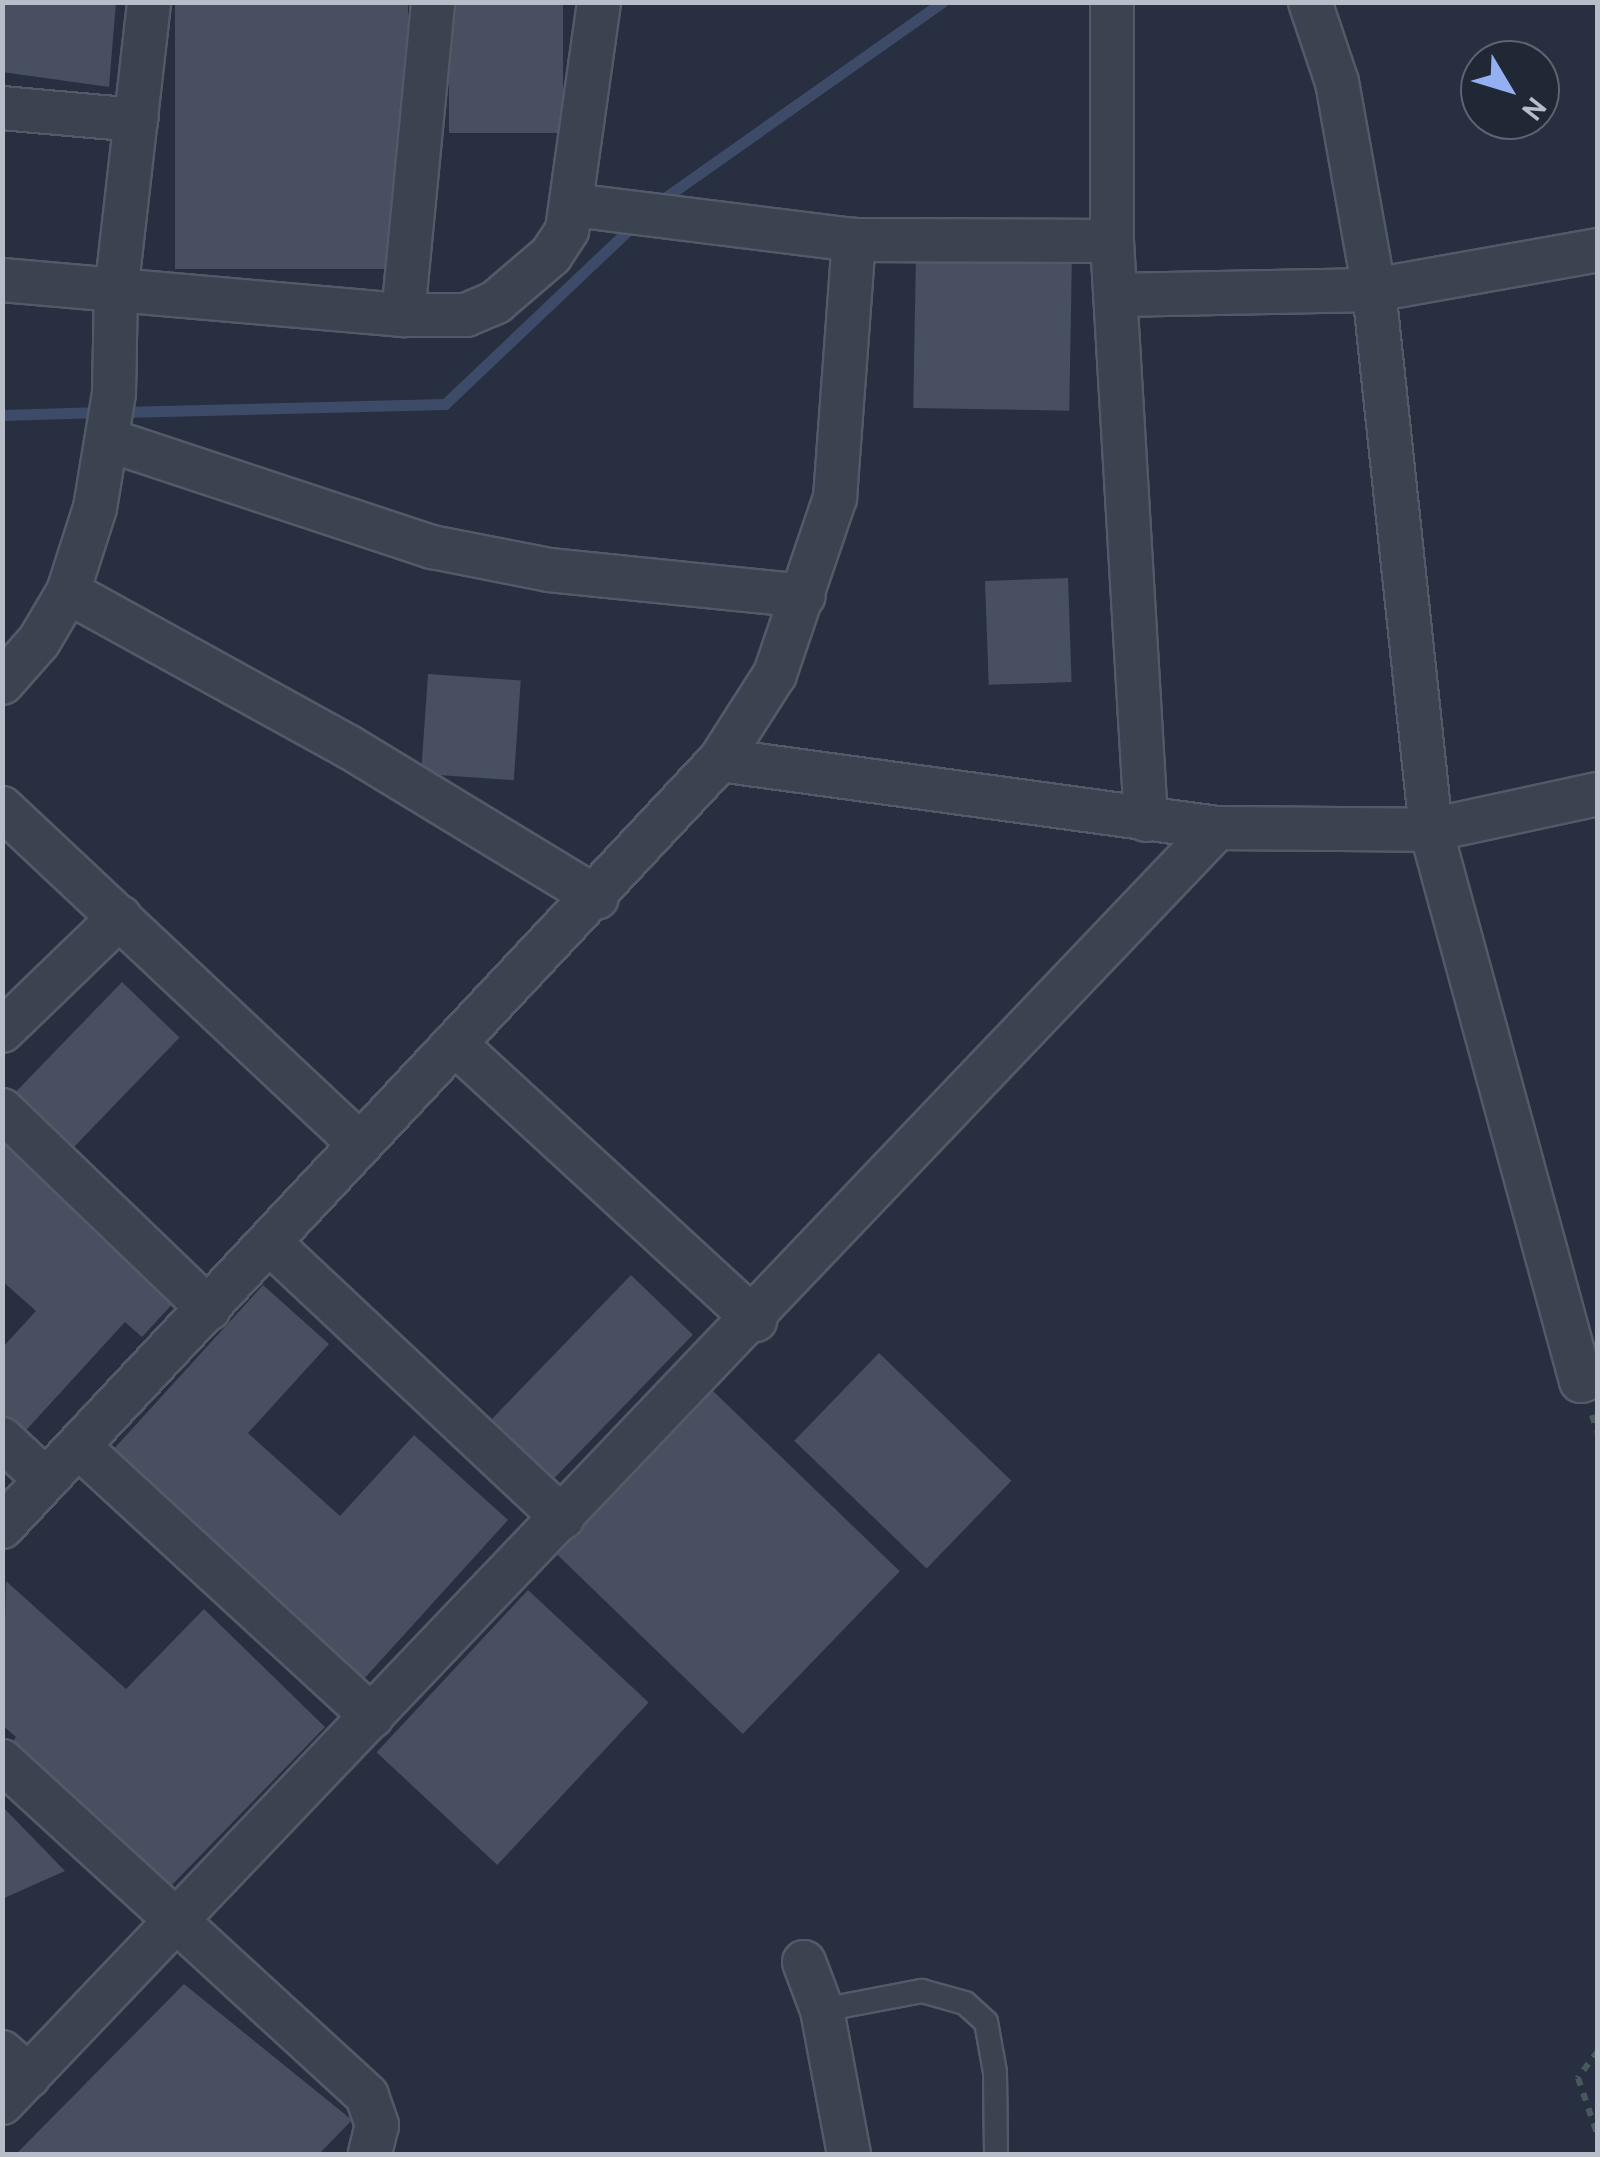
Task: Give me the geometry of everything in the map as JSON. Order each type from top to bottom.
[{"type":"street","points":[[2,683],[39,641],[68,592],[96,508],[108,440],[116,294],[149,2]]},
{"type":"street","points":[[403,315],[434,2]]},
{"type":"street","points":[[2,280],[116,294],[403,315],[466,315],[496,302],[551,255],[568,230],[599,2]]},
{"type":"street","points":[[1112,2],[1112,241],[1146,820]]},
{"type":"street","points":[[1310,2],[1338,82],[1374,290],[1431,830],[1581,1380],[1598,1375]]},
{"type":"street","points":[[2,108],[136,120]]},
{"type":"street","points":[[572,204],[854,240],[1112,241]]},
{"type":"street","points":[[2,1527],[271,1244],[359,1143],[597,898],[720,760],[775,674],[835,498],[854,240]]},
{"type":"street","points":[[1115,296],[1374,290],[1598,250]]},
{"type":"street","points":[[108,440],[432,547],[548,570],[804,596]]},
{"type":"street","points":[[68,592],[349,746],[597,898]]},
{"type":"street","points":[[720,760],[1217,828],[1431,830],[1598,794]]},
{"type":"street","points":[[2,808],[359,1143]]},
{"type":"street","points":[[11,2077],[173,1923],[754,1320],[1217,828]]},
{"type":"street","points":[[2,1031],[120,917]]},
{"type":"street","points":[[456,1044],[754,1320]]},
{"type":"street","points":[[2,1110],[209,1309]]},
{"type":"street","points":[[271,1244],[563,1518]]},
{"type":"street","points":[[2,1439],[46,1480]]},
{"type":"street","points":[[79,1446],[372,1716]]},
{"type":"street","points":[[2,1762],[173,1923],[367,2096],[377,2125],[370,2154]]},
{"type":"street","points":[[804,1962],[822,2010],[848,2154]]},
{"type":"lane","points":[[822,2010],[922,1990],[965,2003],[986,2022],[995,2072],[996,2154]]},
{"type":"path","points":[[1598,2051],[1578,2078],[1598,2136]]},
{"type":"building","points":[[2,2],[116,2],[109,87],[2,72]]},
{"type":"building","points":[[175,2],[408,2],[408,269],[175,269]]},
{"type":"building","points":[[449,2],[563,2],[563,133],[449,133]]},
{"type":"building","points":[[916,250],[1072,253],[1069,411],[913,408]]},
{"type":"building","points":[[1068,578],[1072,682],[989,685],[985,581]]},
{"type":"building","points":[[428,674],[521,680],[514,780],[421,774]]},
{"type":"building","points":[[122,982],[180,1038],[68,1153],[11,1097]]},
{"type":"building","points":[[2,1143],[176,1300],[142,1337],[125,1322],[18,1439],[2,1425],[2,1348],[36,1311],[2,1281]]},
{"type":"building","points":[[631,1275],[693,1335],[553,1480],[491,1420]]},
{"type":"building","points":[[263,1285],[329,1344],[248,1433],[340,1516],[414,1435],[508,1520],[363,1680],[111,1452]]},
{"type":"building","points":[[879,1353],[1011,1481],[927,1569],[794,1441]]},
{"type":"building","points":[[712,1390],[900,1571],[743,1734],[555,1553]]},
{"type":"building","points":[[6,1581],[126,1689],[204,1609],[325,1727],[169,1888],[101,1823],[86,1838],[2,1755],[16,1737],[2,1725]]},
{"type":"building","points":[[528,1590],[649,1703],[497,1865],[377,1752]]},
{"type":"building","points":[[2,1806],[65,1871],[2,1899]]},
{"type":"building","points":[[184,1984],[352,2120],[319,2154],[16,2154]]},
{"type":"waterway","points":[[656,204],[942,2]]},
{"type":"waterway","points":[[121,412],[445,404],[635,224]]},
{"type":"waterway","points":[[2,415],[102,412]]}]
